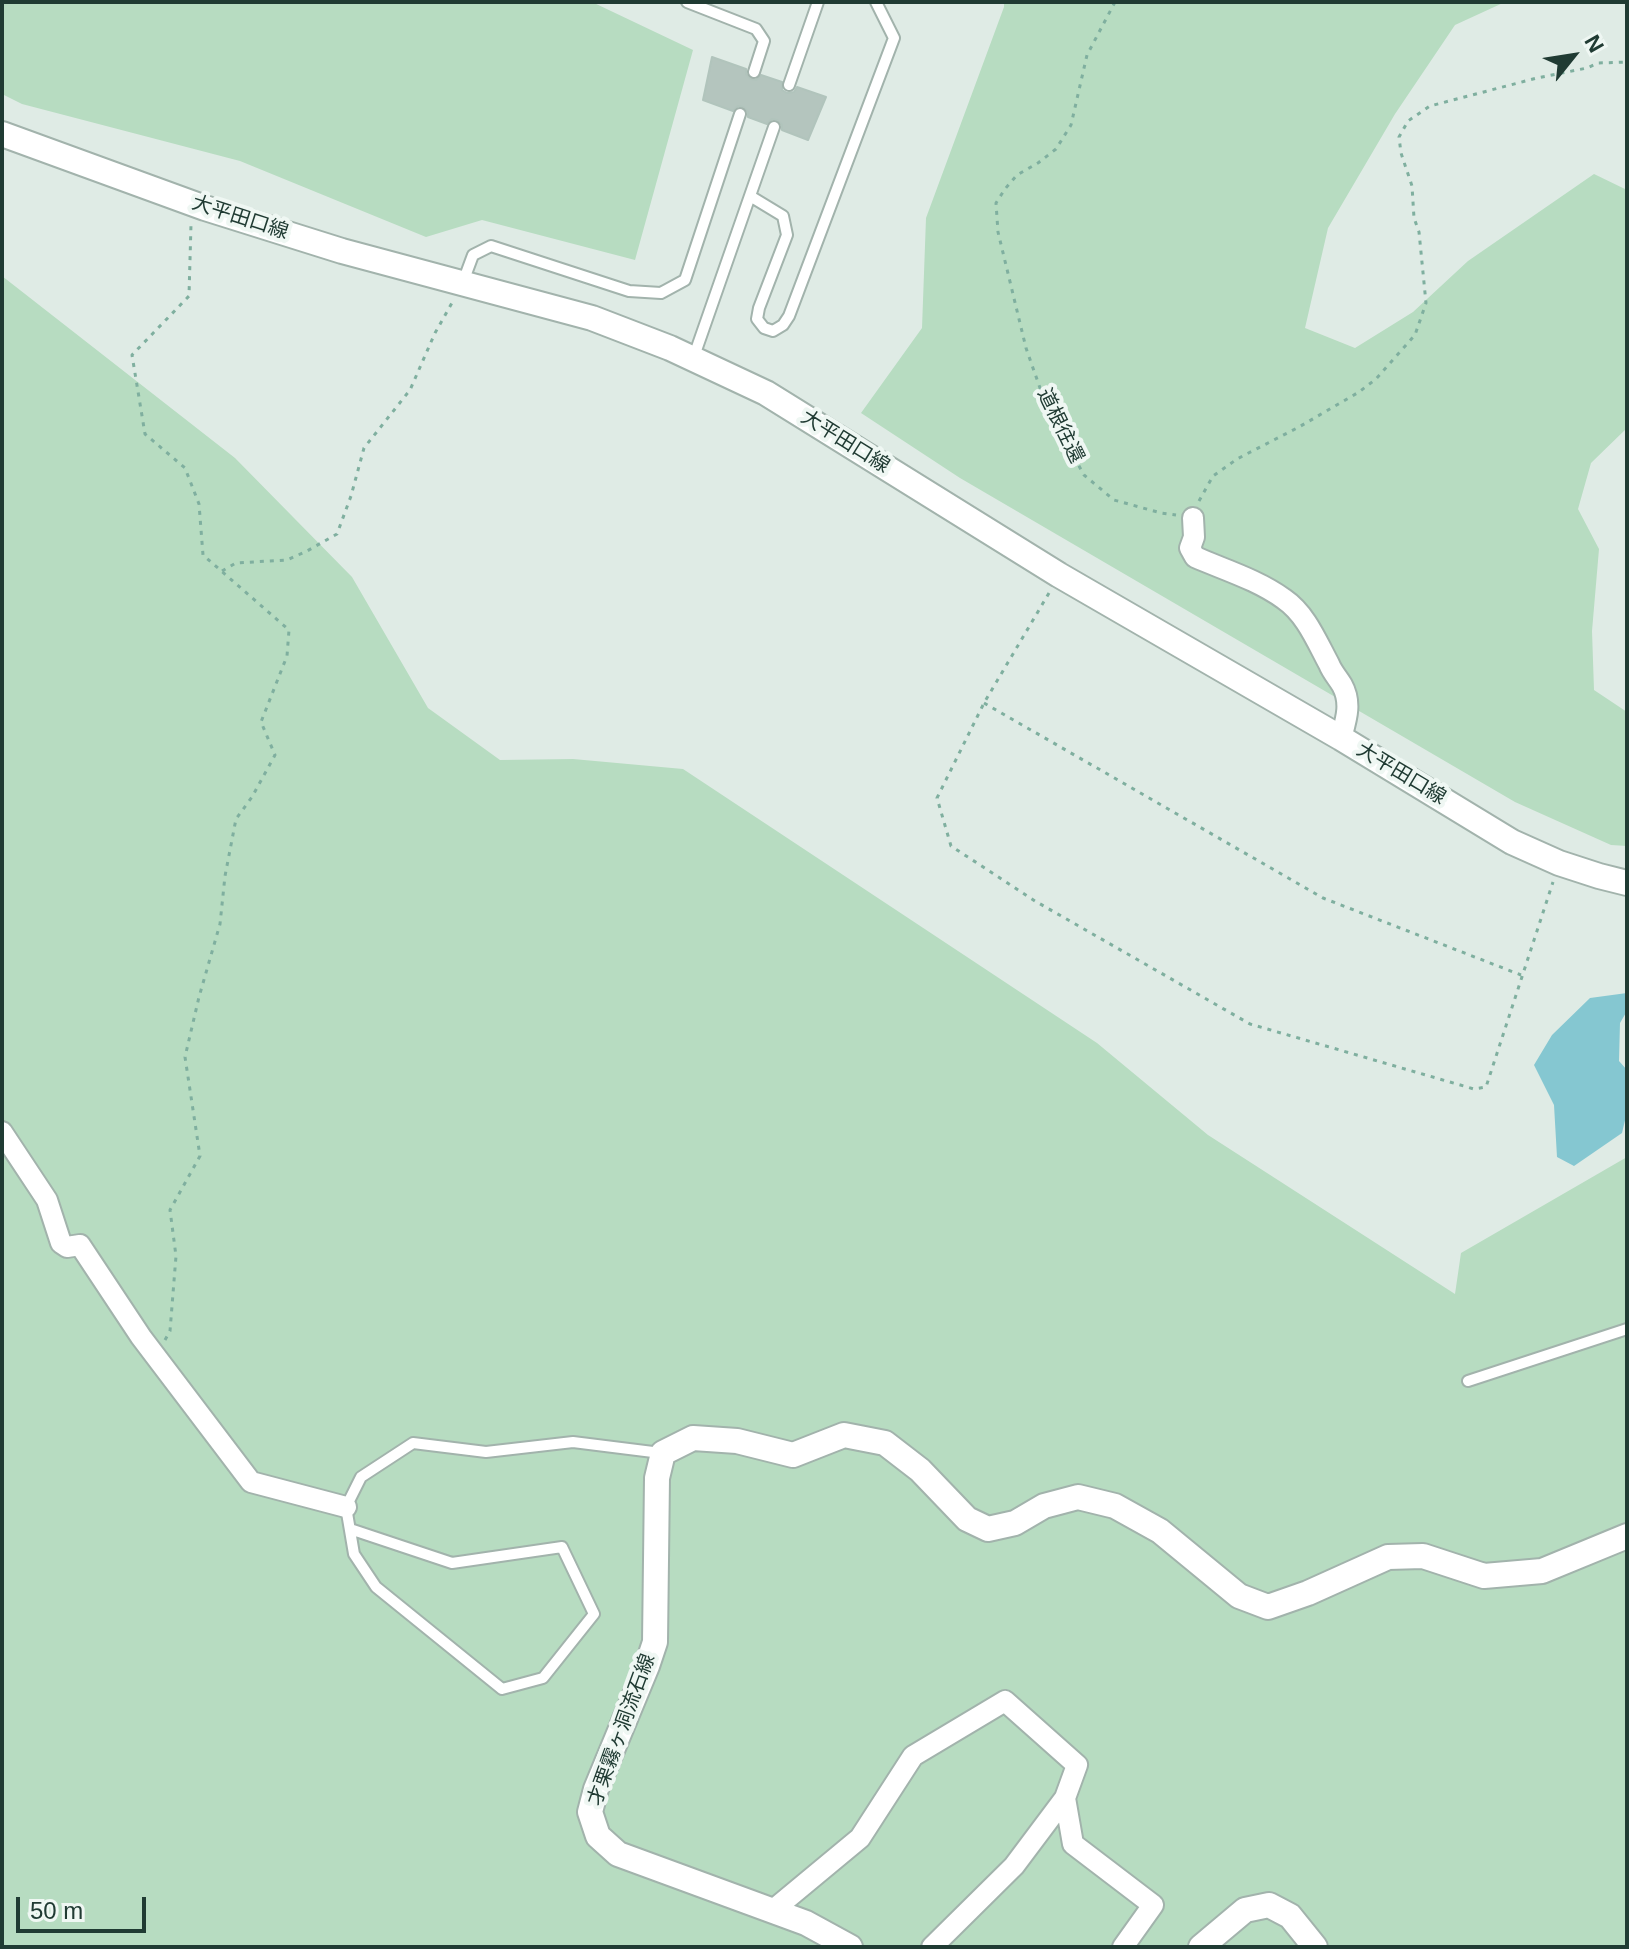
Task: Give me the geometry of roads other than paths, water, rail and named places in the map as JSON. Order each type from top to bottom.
[{"type":"street","name":"大平田口線","points":[[2,134],[192,203],[342,251],[592,318],[693,359],[766,393],[1059,575],[1341,738],[1512,842],[1559,863],[1627,883]]},
{"type":"street","points":[[1193,518],[1194,537],[1190,548],[1195,557],[1258,584],[1286,600],[1302,617],[1347,695],[1348,712],[1341,738]]},
{"type":"street","points":[[2,1132],[47,1200],[61,1243],[67,1247],[80,1245],[155,1356],[251,1482],[346,1507]]},
{"type":"street","points":[[663,1453],[693,1438],[737,1441],[793,1455],[844,1435],[885,1443],[920,1470],[967,1519],[988,1529],[1015,1523],[1044,1506],[1078,1497],[1115,1506],[1160,1531],[1239,1596],[1268,1607],[1308,1593],[1388,1557],[1423,1556],[1484,1576],[1542,1571],[1627,1536]]},
{"type":"street","name":"才栗霧ヶ洞流石線","points":[[663,1453],[657,1478],[655,1642],[596,1789],[590,1812],[598,1836],[618,1854],[806,1923],[850,1947]]},
{"type":"street","points":[[772,1911],[860,1838],[913,1756],[1005,1701],[1077,1765],[1065,1798],[1014,1866],[932,1947]]},
{"type":"street","points":[[1065,1798],[1073,1844],[1153,1905],[1123,1947]]},
{"type":"street","points":[[1201,1947],[1245,1910],[1269,1905],[1290,1916],[1306,1944]]},
{"type":"lane","points":[[687,2],[756,29],[764,41],[754,72]]},
{"type":"lane","points":[[789,85],[818,2]]},
{"type":"lane","points":[[750,196],[783,216],[787,235],[757,319],[764,328],[773,331],[783,325],[789,316],[894,38],[876,2]]},
{"type":"lane","points":[[462,284],[473,255],[491,246],[629,291],[661,293],[685,280],[740,114]]},
{"type":"lane","points":[[693,359],[774,127]]},
{"type":"lane","points":[[1468,1381],[1627,1329]]},
{"type":"lane","points":[[350,1529],[452,1563],[562,1547],[594,1614],[543,1678],[502,1689],[376,1587],[354,1554],[346,1507],[361,1477],[413,1443],[486,1452],[573,1442],[663,1453]]},
{"type":"water","points":[[1627,993],[1627,1011],[1620,1023],[1619,1061],[1627,1070],[1627,1112],[1622,1133],[1574,1166],[1557,1157],[1554,1105],[1534,1065],[1552,1035],[1590,998]]}]
